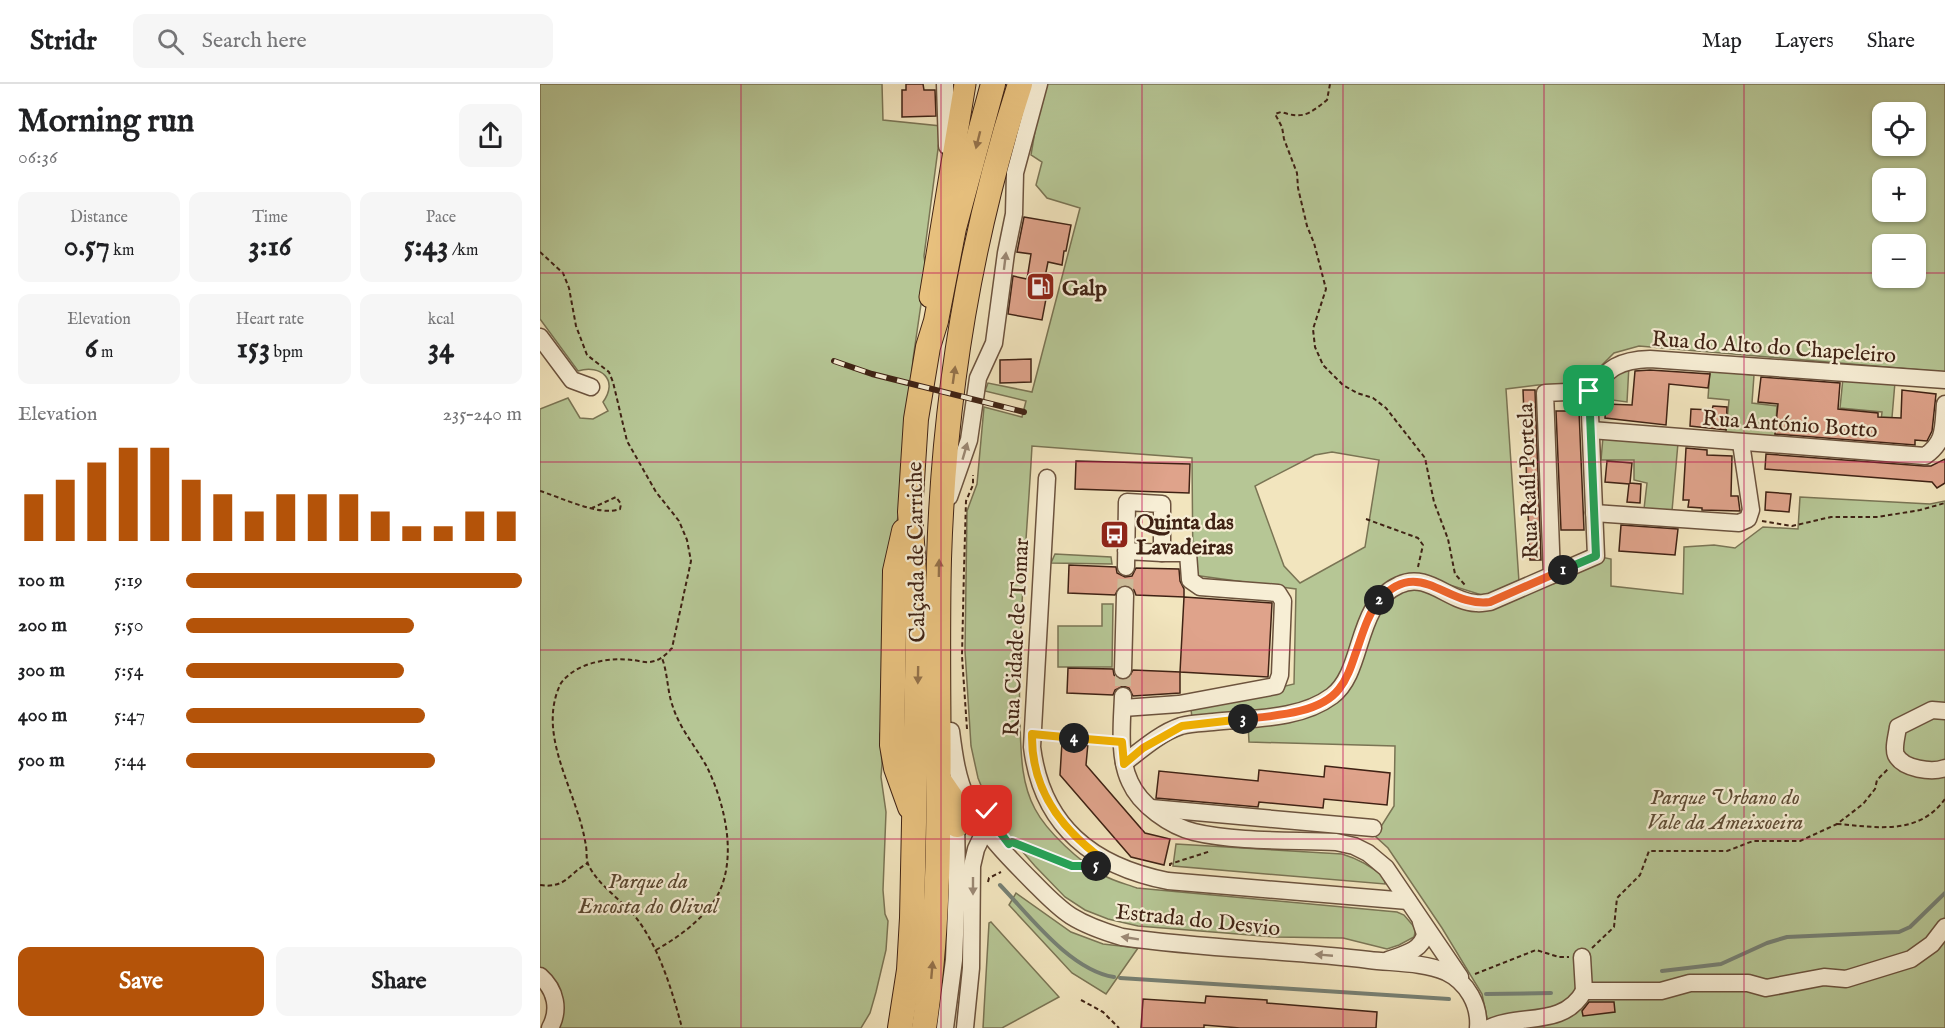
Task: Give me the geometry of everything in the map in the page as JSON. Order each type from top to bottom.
[{"type":"highway","name":"Calçada de Carriche","points":[[900,1028],[909,970],[915,829],[918,633],[910,512],[916,419],[928,347],[936,321],[954,228],[993,84]]},
{"type":"highway","name":"Calçada de Carriche","points":[[924,1028],[932,976],[936,919],[941,526],[950,403],[969,275],[993,171],[1020,84]]},
{"type":"highway","points":[[910,512],[895,571],[893,755],[900,784],[912,811],[915,829]]},
{"type":"highway","points":[[939,627],[944,690],[959,733]]},
{"type":"highway","points":[[893,714],[895,730],[900,740],[939,780],[952,799],[957,825]]},
{"type":"main road","points":[[928,347],[927,318],[965,84]]},
{"type":"street","points":[[942,224],[939,209],[947,153],[948,127],[945,84]]},
{"type":"street","points":[[941,526],[969,440],[980,371],[994,343],[1006,253],[1014,214],[1015,172],[1039,84]]},
{"type":"street","points":[[540,337],[572,380],[591,387]]},
{"type":"street","name":"Rua do Alto do Chapeleiro","points":[[1589,391],[1619,363],[1642,359],[1945,380]]},
{"type":"street","points":[[1124,764],[1143,748],[1182,726],[1281,716],[1302,710],[1334,695],[1352,664],[1369,616],[1387,591],[1400,584],[1425,582],[1477,604],[1490,602],[1596,556],[1589,391]]},
{"type":"street","name":"Rua Raúl Portela","points":[[1552,575],[1545,393],[1589,391]]},
{"type":"street","name":"Rua António Botto","points":[[1591,430],[1925,456],[1937,449],[1943,438],[1945,404]]},
{"type":"street","points":[[1594,513],[1739,523],[1748,519],[1750,510],[1741,443]]},
{"type":"street","name":"Rua Cidade de Tomar","points":[[1047,478],[1032,734],[1035,770],[1044,796],[1066,827],[1083,845],[1101,858],[1122,869],[1168,881],[1408,901]]},
{"type":"street","points":[[1162,553],[1162,504],[1127,502],[1126,559],[1162,553],[1188,553],[1190,579],[1200,587],[1278,593],[1283,601],[1280,675],[1276,686],[1179,704],[1123,702],[1122,742],[1124,764],[1130,783],[1151,808],[1180,827],[1192,831],[1220,836],[1336,842],[1354,846],[1368,853],[1386,868],[1470,993],[1477,1013],[1478,1028]]},
{"type":"street","points":[[1123,670],[1125,595]]},
{"type":"street","points":[[1945,711],[1932,710],[1898,727],[1895,753],[1898,759],[1918,770],[1945,768]]},
{"type":"street","points":[[945,1028],[954,960],[959,733]]},
{"type":"street","name":"Estrada do Desvio","points":[[959,733],[956,766],[966,798],[985,830],[1017,866],[1071,916],[1106,933],[1140,940],[1329,955],[1430,967],[1447,972],[1470,993]]},
{"type":"street","points":[[1151,808],[1373,828]]},
{"type":"street","points":[[965,1028],[972,949],[972,866],[976,849],[985,830]]},
{"type":"street","points":[[1383,961],[1411,951],[1422,943],[1425,934],[1421,921]]},
{"type":"street","points":[[1584,991],[1661,991],[1690,983],[1748,983],[1766,988],[1824,977],[1846,979],[1911,959],[1932,944],[1945,927]]},
{"type":"street","points":[[1489,1028],[1560,1016],[1577,1002],[1584,991],[1582,957]]},
{"type":"street","points":[[540,976],[550,987],[557,1007],[555,1019],[550,1028]]},
{"type":"path","points":[[1330,84],[1327,100],[1303,116],[1281,112],[1275,114],[1282,127],[1284,139],[1297,173],[1307,226],[1326,289],[1313,329],[1316,347],[1323,365],[1343,385],[1373,398],[1386,408],[1425,458],[1434,502],[1448,539],[1455,574],[1465,585],[1469,594],[1469,602]]},
{"type":"path","points":[[540,252],[563,273],[569,288],[576,326],[587,355],[609,372],[627,441],[656,492],[679,521],[692,561],[672,648],[662,658],[648,663],[614,659],[586,665],[573,672],[557,688],[550,702],[548,716]]},
{"type":"path","points":[[959,733],[966,501],[973,485],[974,474]]},
{"type":"path","points":[[540,490],[592,508],[613,512],[620,509],[621,504],[616,497],[592,508]]},
{"type":"path","points":[[1748,519],[1791,526],[1831,517],[1878,517],[1945,503]]},
{"type":"path","points":[[1366,519],[1418,538],[1423,545],[1418,582]]},
{"type":"path","points":[[655,951],[672,941],[695,922],[713,903],[722,885],[728,849],[726,821],[720,798],[706,766],[688,739],[672,707],[662,658]]},
{"type":"path","points":[[1032,734],[1122,742]]},
{"type":"path","points":[[551,748],[577,810],[588,863],[643,928],[666,978],[681,1028]]},
{"type":"path","points":[[1470,993],[1469,976],[1536,950],[1558,957],[1582,957],[1614,927],[1617,898],[1640,875],[1649,851],[1727,851],[1753,841],[1800,841],[1837,824],[1863,804],[1875,789],[1877,780],[1898,759]]},
{"type":"path","points":[[1837,824],[1890,826],[1918,823],[1929,816],[1945,799]]},
{"type":"path","points":[[1168,881],[1170,864],[1208,854],[1216,848],[1220,836]]},
{"type":"path","points":[[1012,842],[1072,866],[1096,867],[1101,858]]},
{"type":"path","points":[[540,885],[562,883],[588,863]]},
{"type":"path","points":[[988,887],[989,878],[1004,871]]},
{"type":"path","points":[[1081,1000],[1103,1011],[1119,1028]]},
{"type":"green space","name":"Parque da Encosta do Olival","points":[[540,84],[882,84],[883,120],[941,126],[924,256],[926,270],[913,359],[901,506],[888,554],[880,734],[881,777],[886,812],[883,890],[885,914],[888,921],[886,950],[870,1013],[861,1028],[558,1028],[540,968],[540,409],[568,398],[580,418],[593,419],[608,411],[603,402],[609,387],[605,376],[600,372],[586,369],[578,371],[540,319]]},
{"type":"green space","points":[[1043,84],[1945,84],[1945,372],[1639,346],[1614,353],[1582,385],[1538,385],[1506,389],[1519,582],[1485,596],[1424,577],[1382,589],[1340,680],[1322,695],[1282,709],[1192,718],[1191,709],[1294,684],[1296,589],[1193,575],[1192,458],[1032,446],[1021,620],[1019,689],[1021,746],[1030,799],[1047,827],[1065,846],[1094,869],[1111,879],[1137,888],[1397,912],[1404,915],[1416,929],[1414,937],[1387,949],[1343,938],[1276,937],[1138,926],[1108,919],[1085,910],[1065,897],[1035,866],[995,820],[978,778],[971,746],[965,651],[967,511],[977,484],[984,407],[1022,417],[1026,401],[985,391],[988,383],[1032,392],[1080,208],[1047,198],[1036,185],[1042,162],[1031,155]],"holes":[[[1332,452],[1379,460],[1365,547],[1300,583],[1284,566],[1255,486],[1315,455]]]},
{"type":"green space","points":[[1629,365],[1627,402],[1597,398],[1601,388]]},
{"type":"green space","points":[[1710,371],[1754,375],[1752,403],[1777,406],[1775,437],[1726,432],[1729,400],[1708,398]]},
{"type":"green space","points":[[1843,378],[1895,382],[1890,441],[1879,440],[1882,412],[1840,408]]},
{"type":"green space","points":[[1603,437],[1678,443],[1672,511],[1644,509],[1647,483],[1634,480],[1634,460],[1601,460]]},
{"type":"green space","name":"Parque Urbano do Vale da Ameixoeira","points":[[1800,497],[1930,504],[1945,501],[1945,1028],[1489,1028],[1482,994],[1442,928],[1388,848],[1375,836],[1394,806],[1395,746],[1249,742],[1248,724],[1339,699],[1372,622],[1400,584],[1469,602],[1596,556],[1611,559],[1611,586],[1683,594],[1684,547],[1714,545],[1735,548],[1763,527],[1798,529]]},
{"type":"green space","points":[[1055,554],[1111,557],[1112,564],[1051,563]]},
{"type":"green space","points":[[1102,604],[1113,604],[1112,667],[1058,667],[1058,626],[1102,626]]},
{"type":"green space","points":[[1176,844],[1342,854],[1374,869],[1384,877],[1385,884],[1173,866]]},
{"type":"green space","points":[[1016,893],[1071,932],[1103,944],[1138,948],[1106,994],[1072,973],[1009,905]]},
{"type":"green space","points":[[991,922],[1059,997],[1002,1028],[983,1028],[989,923]]},
{"type":"building","points":[[906,84],[923,84],[924,90],[935,90],[936,116],[902,117],[902,90],[906,90]]},
{"type":"building","points":[[1024,217],[1071,225],[1062,265],[1048,262],[1044,282],[1049,283],[1042,320],[1008,314],[1013,276],[1027,279],[1031,254],[1017,252]]},
{"type":"building","points":[[1031,359],[1031,382],[1000,383],[1000,360]]},
{"type":"building","points":[[1635,371],[1710,374],[1708,388],[1669,384],[1666,425],[1605,418],[1606,404],[1632,405]]},
{"type":"building","points":[[1761,377],[1840,383],[1838,409],[1878,413],[1878,417],[1901,418],[1902,390],[1936,394],[1932,431],[1927,441],[1915,440],[1915,445],[1775,434],[1778,404],[1758,402]]},
{"type":"building","points":[[1523,390],[1535,390],[1541,560],[1530,560]]},
{"type":"building","points":[[1713,406],[1727,407],[1726,430],[1690,426],[1691,409],[1712,410]]},
{"type":"building","points":[[1556,411],[1579,411],[1584,530],[1561,530]]},
{"type":"building","points":[[1686,448],[1707,450],[1707,455],[1732,456],[1731,496],[1738,496],[1740,511],[1702,510],[1702,508],[1688,507],[1689,500],[1683,500]]},
{"type":"building","points":[[1766,454],[1924,466],[1931,466],[1945,459],[1945,483],[1937,488],[1932,482],[1765,469]]},
{"type":"building","points":[[1076,461],[1190,464],[1189,493],[1075,489]]},
{"type":"building","points":[[1607,461],[1632,463],[1630,483],[1641,484],[1640,503],[1627,502],[1629,484],[1605,482]]},
{"type":"building","points":[[1766,492],[1791,494],[1789,512],[1765,510]]},
{"type":"building","points":[[1621,525],[1678,529],[1675,555],[1619,551]]},
{"type":"building","points":[[1069,565],[1116,567],[1117,573],[1125,577],[1132,576],[1136,568],[1179,569],[1184,597],[1136,595],[1134,590],[1126,585],[1120,586],[1115,595],[1068,593]]},
{"type":"building","points":[[1184,597],[1272,603],[1268,677],[1180,672]]},
{"type":"building","points":[[1068,668],[1113,669],[1114,675],[1122,680],[1128,679],[1133,670],[1180,672],[1180,693],[1133,696],[1129,688],[1123,686],[1115,690],[1113,695],[1067,693]]},
{"type":"building","points":[[1062,742],[1088,743],[1086,765],[1145,833],[1170,839],[1164,865],[1131,857],[1060,775]]},
{"type":"building","points":[[1325,766],[1390,773],[1387,805],[1324,799],[1323,808],[1259,802],[1258,807],[1156,798],[1159,771],[1258,781],[1259,770],[1324,777]]},
{"type":"building","points":[[1206,996],[1377,1012],[1376,1028],[1240,1028],[1204,1025],[1204,1028],[1141,1028],[1143,999],[1205,1003]]},
{"type":"building","points":[[1589,1002],[1614,1002],[1615,1012],[1583,1016],[1582,1011]]},
{"type":"waterway","points":[[1000,885],[1067,953],[1082,964],[1114,977]]},
{"type":"waterway","points":[[1662,971],[1721,964],[1767,943],[1787,937],[1899,932],[1910,927],[1945,893]]},
{"type":"waterway","points":[[1120,978],[1449,999]]},
{"type":"waterway","points":[[1486,994],[1551,993]]},
{"type":"tunnel","points":[[1125,595],[1126,567]]},
{"type":"tunnel","points":[[1123,670],[1123,696]]},
{"type":"railway","points":[[834,361],[872,374],[1024,412]]},
{"type":"place","name":"Galp","points":[[1041,287]]},
{"type":"place","name":"Quinta das Lavadeiras","points":[[1115,534]]},
{"type":"route","points":[[987,811],[1009,844],[1012,842],[1072,866],[1096,867],[1101,858],[1083,845],[1066,827],[1044,796],[1035,770],[1032,734],[1122,742],[1124,764],[1143,748],[1182,726],[1281,716],[1302,710],[1321,703],[1339,689],[1352,664],[1369,616],[1387,591],[1400,584],[1413,581],[1425,582],[1477,604],[1490,602],[1596,556],[1589,391]]}]
